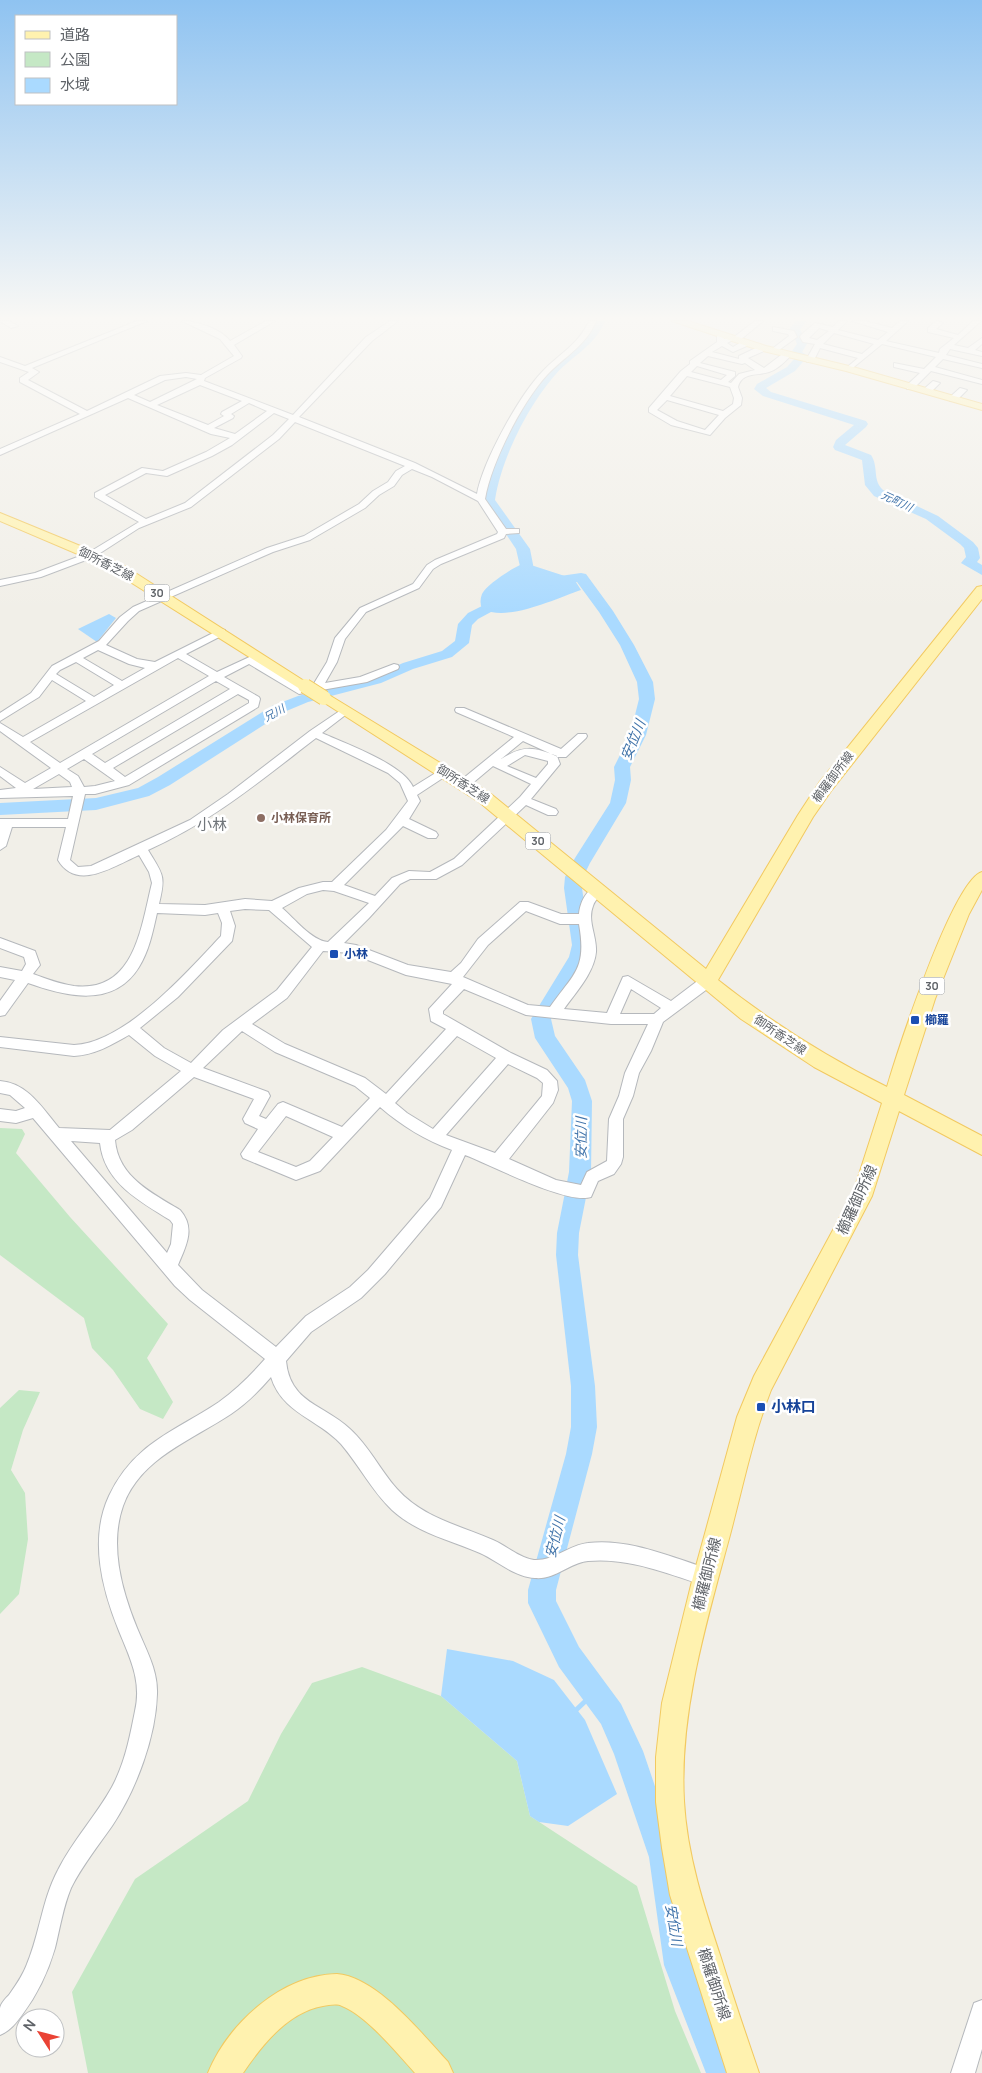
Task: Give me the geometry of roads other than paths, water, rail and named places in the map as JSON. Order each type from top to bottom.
[{"type":"main road","name":"御所香芝線","points":[[0,518],[91,555],[136,579],[221,632],[253,658],[315,691],[344,711],[446,772],[508,815],[748,1014],[808,1055],[982,1146]]},
{"type":"main road","name":"櫛羅御所線","points":[[709,980],[824,787],[980,592]]},
{"type":"main road","name":"30","points":[[894,1099],[918,1020],[970,893],[982,878]]},
{"type":"main road","name":"櫛羅御所線","points":[[743,2073],[685,1895],[676,1848],[670,1802],[670,1757],[676,1703],[706,1577],[749,1417],[759,1392],[862,1196],[871,1174],[894,1099]]},
{"type":"main road","points":[[224,2073],[250,2037],[268,2017],[304,1995],[325,1990],[341,1990],[359,1998],[375,2010],[437,2073]]},
{"type":"street","points":[[0,452],[78,418]]},
{"type":"street","points":[[182,418],[214,432],[236,437]]},
{"type":"street","points":[[208,428],[227,418]]},
{"type":"street","points":[[145,522],[118,504],[98,496],[146,470],[164,474],[220,449],[262,418]]},
{"type":"street","points":[[0,583],[38,575],[91,555],[145,522],[188,505],[270,442],[295,418],[412,465],[481,499],[503,532]]},
{"type":"street","points":[[481,499],[489,469],[515,418]]},
{"type":"street","points":[[673,418],[674,423],[705,418]]},
{"type":"street","points":[[696,418],[699,419],[707,434],[721,418]]},
{"type":"street","points":[[0,718],[35,695],[50,675],[63,663],[98,646],[108,638],[130,613],[162,596],[270,550],[306,538],[362,506],[412,465]]},
{"type":"street","points":[[315,691],[332,662],[340,638],[363,610],[416,586],[430,567],[438,562],[501,536],[503,532],[516,531]]},
{"type":"street","points":[[22,742],[156,665],[221,632]]},
{"type":"street","points":[[98,646],[115,652],[139,665],[156,665]]},
{"type":"street","points":[[0,794],[21,791],[79,793],[125,782],[254,705],[254,699],[178,654]]},
{"type":"street","points":[[75,657],[121,685]]},
{"type":"street","points":[[21,791],[217,676],[253,658]]},
{"type":"street","points":[[315,691],[362,680],[394,666]]},
{"type":"street","points":[[50,675],[93,701]]},
{"type":"street","points":[[105,768],[238,689]]},
{"type":"street","points":[[460,710],[562,754],[582,736]]},
{"type":"street","points":[[0,726],[74,779],[79,793],[64,860],[66,865],[77,871],[93,870],[176,833],[199,819],[344,711]]},
{"type":"street","points":[[314,733],[392,770],[404,781],[412,793],[414,801],[412,808],[402,821],[335,887]]},
{"type":"street","points":[[464,784],[522,736]]},
{"type":"street","points":[[84,754],[125,782]]},
{"type":"street","points":[[0,771],[21,791]]},
{"type":"street","points":[[412,793],[446,772]]},
{"type":"street","points":[[56,1134],[107,1137],[127,1126],[192,1070],[217,1043],[282,994],[326,947],[378,901],[396,881],[409,875],[432,876],[453,867],[524,800],[538,783]]},
{"type":"street","points":[[524,800],[552,812]]},
{"type":"street","points":[[0,846],[3,823],[73,819]]},
{"type":"street","points":[[402,821],[430,831]]},
{"type":"street","points":[[0,972],[74,991],[100,989],[114,983],[134,964],[152,908],[157,878],[141,848]]},
{"type":"street","points":[[152,908],[205,910],[222,909],[245,904],[272,906],[313,888],[335,887],[378,901]]},
{"type":"street","points":[[552,1013],[588,961],[589,950],[579,920],[590,896],[598,890]]},
{"type":"street","points":[[498,1161],[548,1099],[551,1090],[550,1081],[542,1074],[436,1017],[436,1009],[483,942],[524,904],[549,915],[579,920]]},
{"type":"street","points":[[272,906],[307,937],[326,947],[350,948],[406,970],[458,980],[512,1005],[537,1012],[611,1018],[657,1019]]},
{"type":"street","points":[[0,1042],[20,1042],[70,1050],[85,1049],[100,1044],[130,1028],[163,1004],[226,938],[230,929],[230,922],[222,909]]},
{"type":"street","points":[[0,942],[30,954],[33,964],[0,1011]]},
{"type":"street","points":[[241,1024],[280,1048],[360,1082],[402,1117],[435,1137],[498,1161],[554,1186],[586,1192],[592,1178],[609,1169],[614,1164],[616,1157],[616,1119],[626,1096],[632,1073],[644,1051],[657,1019],[670,1007],[709,980]]},
{"type":"street","points":[[611,1018],[628,981],[670,1007]]},
{"type":"street","points":[[130,1028],[141,1040],[172,1061],[263,1096],[250,1119],[268,1127]]},
{"type":"street","points":[[344,1136],[283,1108],[248,1154],[296,1174],[316,1166],[344,1136],[456,1028]]},
{"type":"street","points":[[435,1137],[506,1056]]},
{"type":"street","points":[[0,1087],[7,1087],[16,1091],[36,1111],[169,1267],[196,1295],[276,1358],[281,1382],[288,1395],[297,1404],[340,1432],[358,1450],[398,1504],[424,1521],[482,1545],[525,1567],[536,1570],[554,1567],[577,1554],[590,1552],[613,1553],[660,1562],[706,1577]]},
{"type":"street","points":[[0,1115],[16,1117],[36,1111]]},
{"type":"street","points":[[107,1137],[106,1149],[109,1160],[124,1182],[175,1215],[181,1222],[179,1244],[169,1267]]},
{"type":"street","points":[[0,2024],[24,1991],[39,1963],[57,1898],[66,1878],[81,1850],[115,1803],[128,1778],[136,1755],[148,1698],[147,1679],[142,1660],[119,1605],[112,1576],[108,1541],[109,1526],[116,1501],[127,1480],[143,1461],[163,1443],[226,1407],[242,1395],[312,1322],[350,1296],[370,1278],[439,1197],[452,1164],[461,1148]]},
{"type":"street","points":[[962,2073],[982,2011]]},
{"type":"water","points":[[520,565],[534,566],[574,579],[581,590],[532,608],[518,611],[505,613],[482,609],[481,600],[484,590]]},
{"type":"water","points":[[109,614],[116,618],[97,642],[78,629]]},
{"type":"water","points":[[447,1649],[513,1661],[554,1680],[585,1720],[617,1794],[568,1826],[539,1822],[530,1816],[517,1761],[441,1696]]},
{"type":"waterway","name":"安位川","points":[[521,418],[496,471],[489,500],[523,549],[530,585]]},
{"type":"waterway","name":"元町川","points":[[842,418],[862,424],[840,443],[839,447],[867,458],[869,477],[873,488],[884,497],[934,518],[971,548],[973,558],[968,563],[982,571]]},
{"type":"waterway","name":"安位川","points":[[546,582],[581,577],[606,611],[627,645],[645,682],[647,699],[638,735],[622,767],[623,780],[618,803],[581,862],[574,877],[573,888],[581,945],[578,958],[541,1019],[545,1038],[578,1086],[582,1101],[580,1172],[568,1233],[567,1255],[583,1386],[584,1427],[579,1454],[542,1590],[542,1603],[569,1657],[611,1714],[628,1751],[664,1857],[680,1965],[723,2073]]},
{"type":"waterway","name":"兄川","points":[[0,809],[96,804],[143,792],[164,781],[278,709],[303,699],[376,680],[408,666],[447,654],[462,643],[465,624],[473,616],[508,597]]},
{"type":"waterway","points":[[575,1711],[595,1692]]},
{"type":"place","name":"小林保育所","points":[[261,818]]},
{"type":"place","name":"小林","points":[[334,954]]},
{"type":"place","name":"櫛羅","points":[[915,1020]]},
{"type":"place","name":"小林口","points":[[761,1407]]},
{"type":"district","name":"小林","points":[[212,825]]}]
